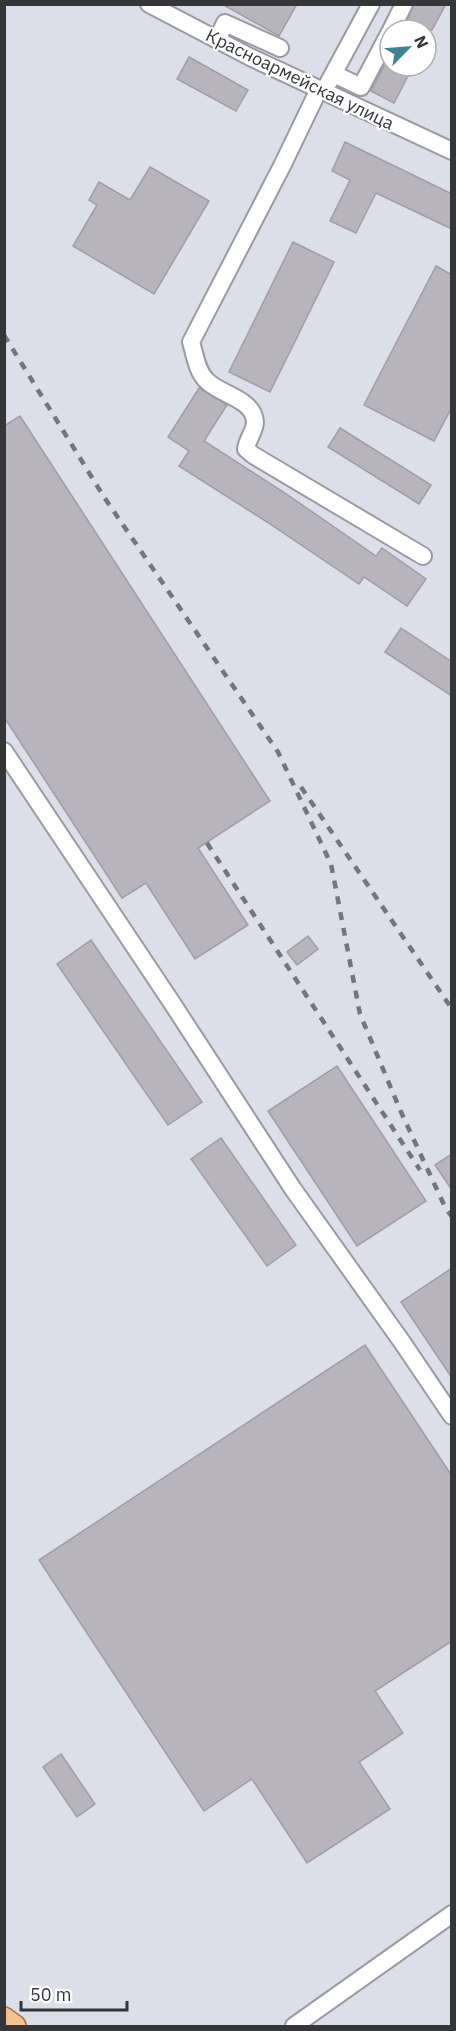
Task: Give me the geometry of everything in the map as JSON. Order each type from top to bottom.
[{"type":"main road","points":[[4,2018],[15,2026]]},
{"type":"street","name":"Красноармейская улица","points":[[149,4],[217,40],[451,148]]},
{"type":"street","points":[[371,4],[334,74],[322,90],[192,342],[201,374],[208,382],[246,405],[253,412],[255,425],[246,448],[253,455],[423,556]]},
{"type":"street","points":[[397,18],[404,4]]},
{"type":"street","points":[[217,40],[225,24],[280,48]]},
{"type":"street","points":[[334,74],[361,87],[378,54]]},
{"type":"street","points":[[4,751],[293,1189],[452,1416]]},
{"type":"street","points":[[294,2026],[452,1914]]},
{"type":"building","points":[[222,4],[297,4],[279,36]]},
{"type":"building","points":[[414,4],[446,4],[438,19],[408,18]]},
{"type":"building","points":[[189,57],[248,90],[236,111],[177,79]]},
{"type":"building","points":[[378,78],[407,78],[394,103],[371,91]]},
{"type":"building","points":[[345,142],[452,194],[452,229],[376,193],[356,233],[330,221],[350,180],[332,171]]},
{"type":"building","points":[[150,167],[209,201],[154,294],[73,246],[97,205],[89,200],[99,182],[130,200]]},
{"type":"building","points":[[293,242],[334,262],[270,392],[229,372]]},
{"type":"building","points":[[436,266],[452,275],[452,407],[434,441],[364,405]]},
{"type":"building","points":[[199,388],[227,405],[204,441],[376,556],[382,548],[426,579],[407,606],[364,577],[359,584],[179,466],[189,451],[168,437]]},
{"type":"building","points":[[20,416],[270,801],[198,848],[248,925],[195,959],[146,883],[122,898],[4,717],[4,426]]},
{"type":"building","points":[[340,428],[431,485],[419,504],[328,447]]},
{"type":"building","points":[[401,628],[452,662],[452,696],[385,652]]},
{"type":"building","points":[[308,936],[318,949],[297,965],[287,952]]},
{"type":"building","points":[[91,940],[202,1102],[168,1125],[57,964]]},
{"type":"building","points":[[337,1066],[426,1201],[357,1246],[268,1111]]},
{"type":"building","points":[[221,1138],[296,1245],[267,1266],[191,1159]]},
{"type":"building","points":[[452,1154],[452,1190],[435,1165]]},
{"type":"building","points":[[452,1268],[452,1378],[401,1302]]},
{"type":"building","points":[[365,1345],[452,1476],[452,1641],[375,1691],[403,1733],[359,1762],[390,1809],[307,1863],[252,1779],[204,1811],[39,1560]]},
{"type":"building","points":[[61,1754],[95,1804],[77,1817],[43,1767]]},
{"type":"railway","points":[[4,335],[104,497],[278,752],[331,864],[360,1014],[401,1112],[445,1207],[452,1217]]},
{"type":"railway","points":[[301,787],[452,1009]]},
{"type":"railway","points":[[207,843],[420,1170]]}]
